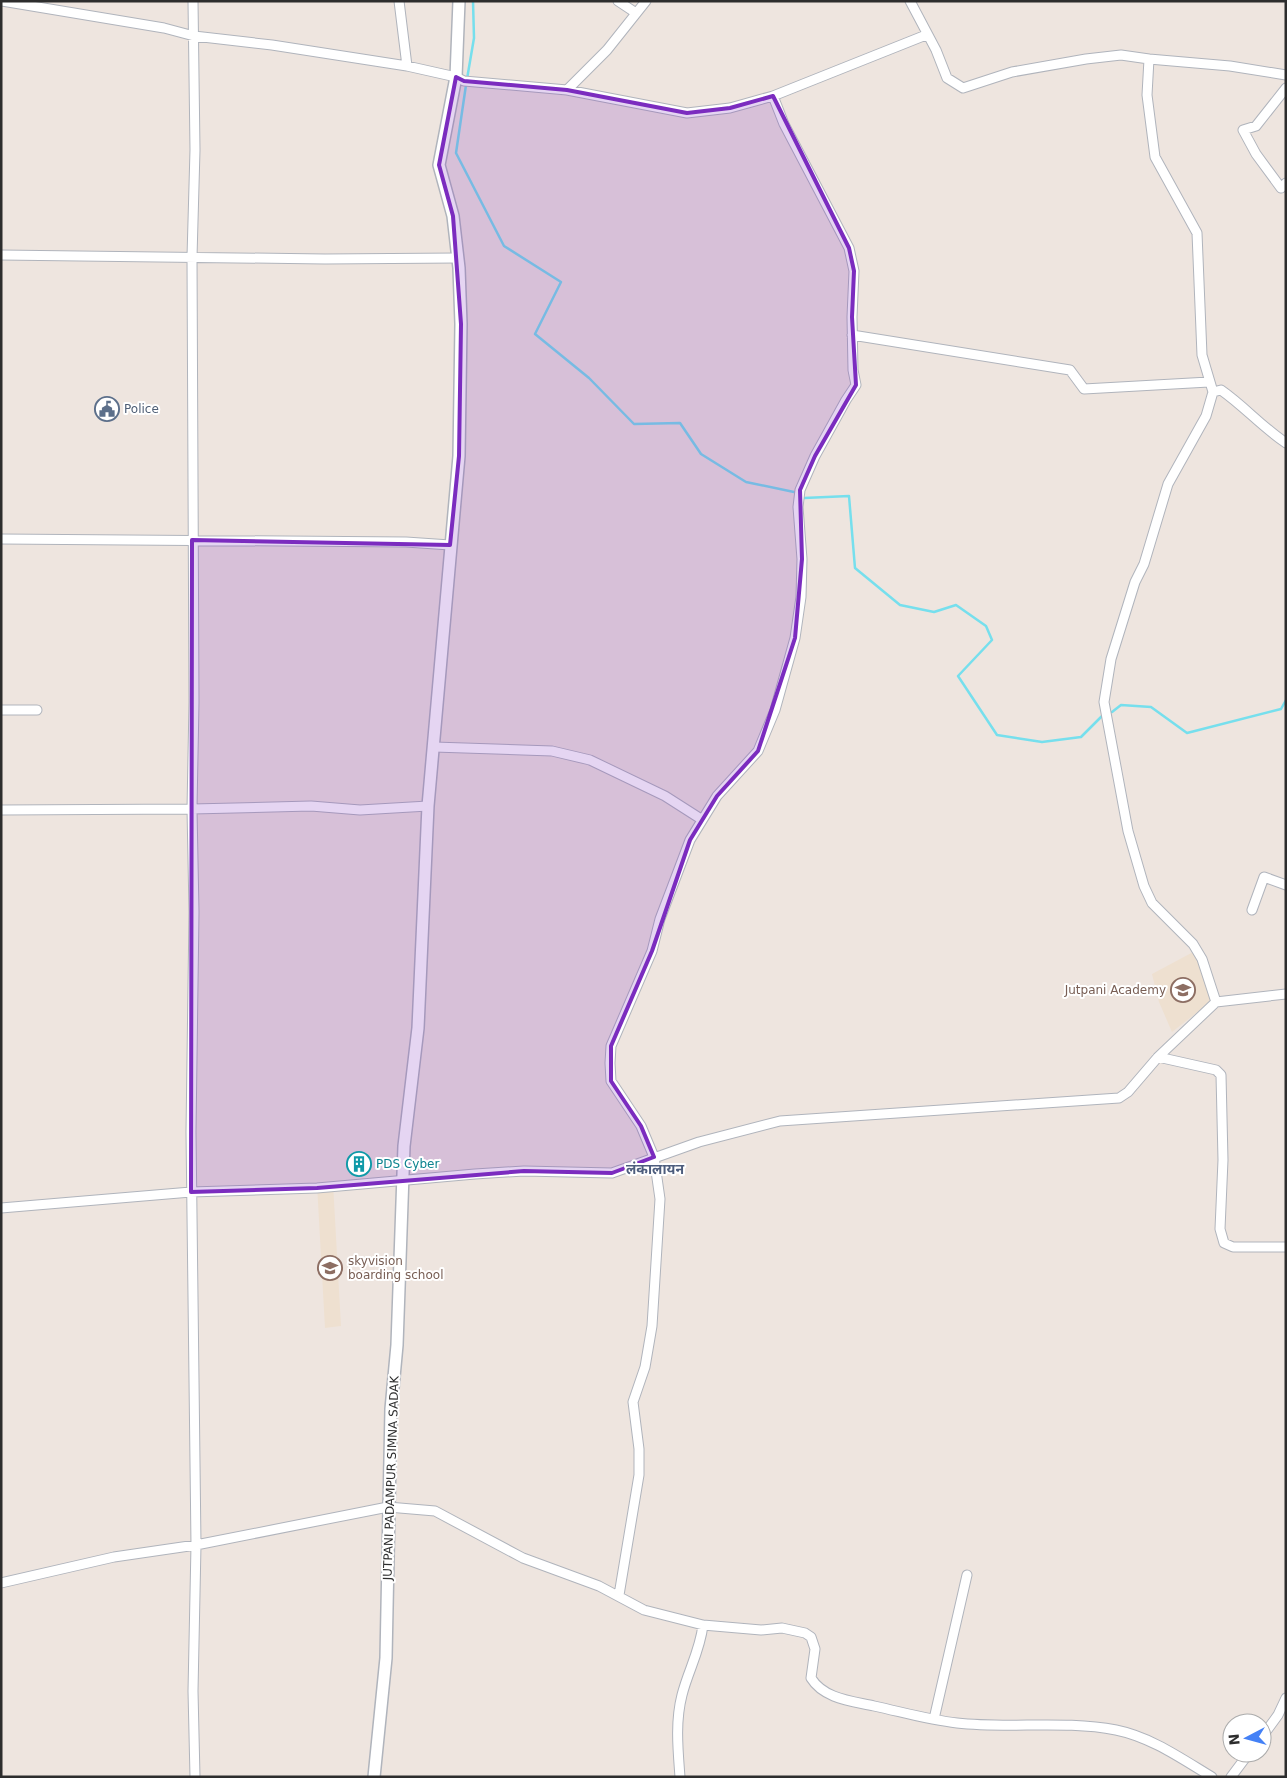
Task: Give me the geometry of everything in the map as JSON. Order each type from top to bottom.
[{"type":"street","points":[[2,1],[164,28],[194,36],[407,66],[470,82],[567,90],[687,113],[730,108],[773,96],[926,35]]},
{"type":"street","points":[[193,1],[195,150],[192,256],[194,445],[192,809],[194,912],[191,1192],[196,1545],[192,1691],[195,1777]]},
{"type":"street","points":[[399,1],[407,66]]},
{"type":"street","points":[[1,538],[450,544],[459,456],[461,324],[453,216],[439,165],[456,77],[459,1]]},
{"type":"street","points":[[618,1],[636,13]]},
{"type":"street","points":[[567,90],[607,50],[646,1]]},
{"type":"street","points":[[910,1],[947,78],[963,88],[1012,72],[1121,55],[1230,66],[1286,75]]},
{"type":"street","points":[[1149,59],[1148,95],[1155,158],[1197,233],[1202,355],[1213,392],[1206,416],[1168,484],[1144,564],[1135,582],[1111,659],[1104,702],[1128,831],[1144,886],[1152,902],[1193,944],[1202,959],[1216,1002]]},
{"type":"street","points":[[1286,88],[1256,126],[1243,130],[1256,154],[1280,188],[1286,183]]},
{"type":"street","points":[[619,1595],[639,1475],[639,1449],[633,1402],[644,1367],[652,1326],[660,1199],[654,1157],[641,1126],[611,1081],[611,1046],[652,951],[660,919],[690,840],[701,819],[717,796],[758,751],[775,710],[795,638],[800,597],[802,559],[798,507],[800,490],[815,456],[856,385],[853,370],[852,335],[854,271],[849,248],[784,124],[773,96]]},
{"type":"street","points":[[1,256],[457,258]]},
{"type":"street","points":[[852,335],[1070,370],[1084,390],[1209,382]]},
{"type":"street","points":[[1213,392],[1221,390],[1243,405],[1268,431],[1286,443]]},
{"type":"street","name":"JUTPANI PADAMPUR SIMNA SADAK","points":[[374,1777],[386,1658],[390,1409],[397,1345],[404,1146],[418,1028],[428,806],[450,544]]},
{"type":"street","points":[[1,710],[37,710]]},
{"type":"street","points":[[434,747],[552,751],[571,754],[590,760],[665,796],[701,819]]},
{"type":"street","points":[[1,810],[311,806],[360,810],[428,806]]},
{"type":"street","points":[[1252,910],[1264,877],[1286,886]]},
{"type":"street","points":[[1,1208],[191,1192],[317,1188],[524,1171],[612,1173],[699,1142],[780,1121],[1119,1098],[1128,1092],[1158,1057],[1216,1002],[1286,994]]},
{"type":"street","points":[[1158,1057],[1216,1070],[1221,1075],[1223,1160],[1220,1229],[1224,1243],[1233,1247],[1248,1248],[1286,1247]]},
{"type":"street","points":[[1,1583],[114,1557],[196,1545],[388,1507],[435,1511],[523,1558],[619,1595],[644,1610],[704,1625],[761,1630],[782,1628],[805,1633],[811,1637],[815,1649],[811,1678],[817,1689],[837,1697],[934,1720],[958,1723],[1088,1727],[1116,1730],[1176,1754],[1212,1777]]},
{"type":"street","points":[[934,1720],[967,1575]]},
{"type":"street","points":[[680,1777],[679,1710],[682,1694],[699,1651],[704,1625]]},
{"type":"street","points":[[1272,1724],[1278,1716],[1286,1698]]},
{"type":"street","points":[[1231,1777],[1242,1763]]},
{"type":"highlighted area","points":[[456,77],[464,81],[567,90],[687,113],[730,108],[773,96],[849,248],[854,271],[852,317],[856,385],[815,456],[800,490],[802,559],[795,638],[758,751],[717,796],[690,840],[652,951],[611,1046],[611,1081],[641,1126],[654,1157],[612,1173],[524,1171],[317,1188],[191,1192],[192,540],[450,545],[459,456],[461,324],[453,216],[439,165]]},
{"type":"shaded area","name":"Jutpani Academy","points":[[1195,951],[1214,999],[1172,1032],[1159,1002],[1152,974]]},
{"type":"shaded area","name":"skyvision boarding school","points":[[333,1183],[341,1326],[325,1328],[317,1184]]},
{"type":"waterway","points":[[467,79],[474,38],[473,1]]},
{"type":"waterway","points":[[466,85],[456,153],[504,246],[561,282],[535,334],[589,378],[634,424],[680,423],[701,454],[746,482],[794,492]]},
{"type":"waterway","points":[[804,498],[849,496],[855,568],[900,605],[934,612],[956,605],[986,626],[992,640],[958,676],[997,735],[1042,742],[1081,737],[1103,715]]},
{"type":"waterway","points":[[1112,712],[1121,705],[1151,707],[1187,733],[1281,709],[1286,700]]},
{"type":"place","name":"Police","points":[[107,409]]},
{"type":"place","name":"Jutpani Academy","points":[[1183,990]]},
{"type":"place","name":"PDS Cyber","points":[[359,1164]]},
{"type":"place","name":"skyvision boarding school","points":[[330,1268]]},
{"type":"district","name":"लंकालायन","points":[[655,1169]]}]
